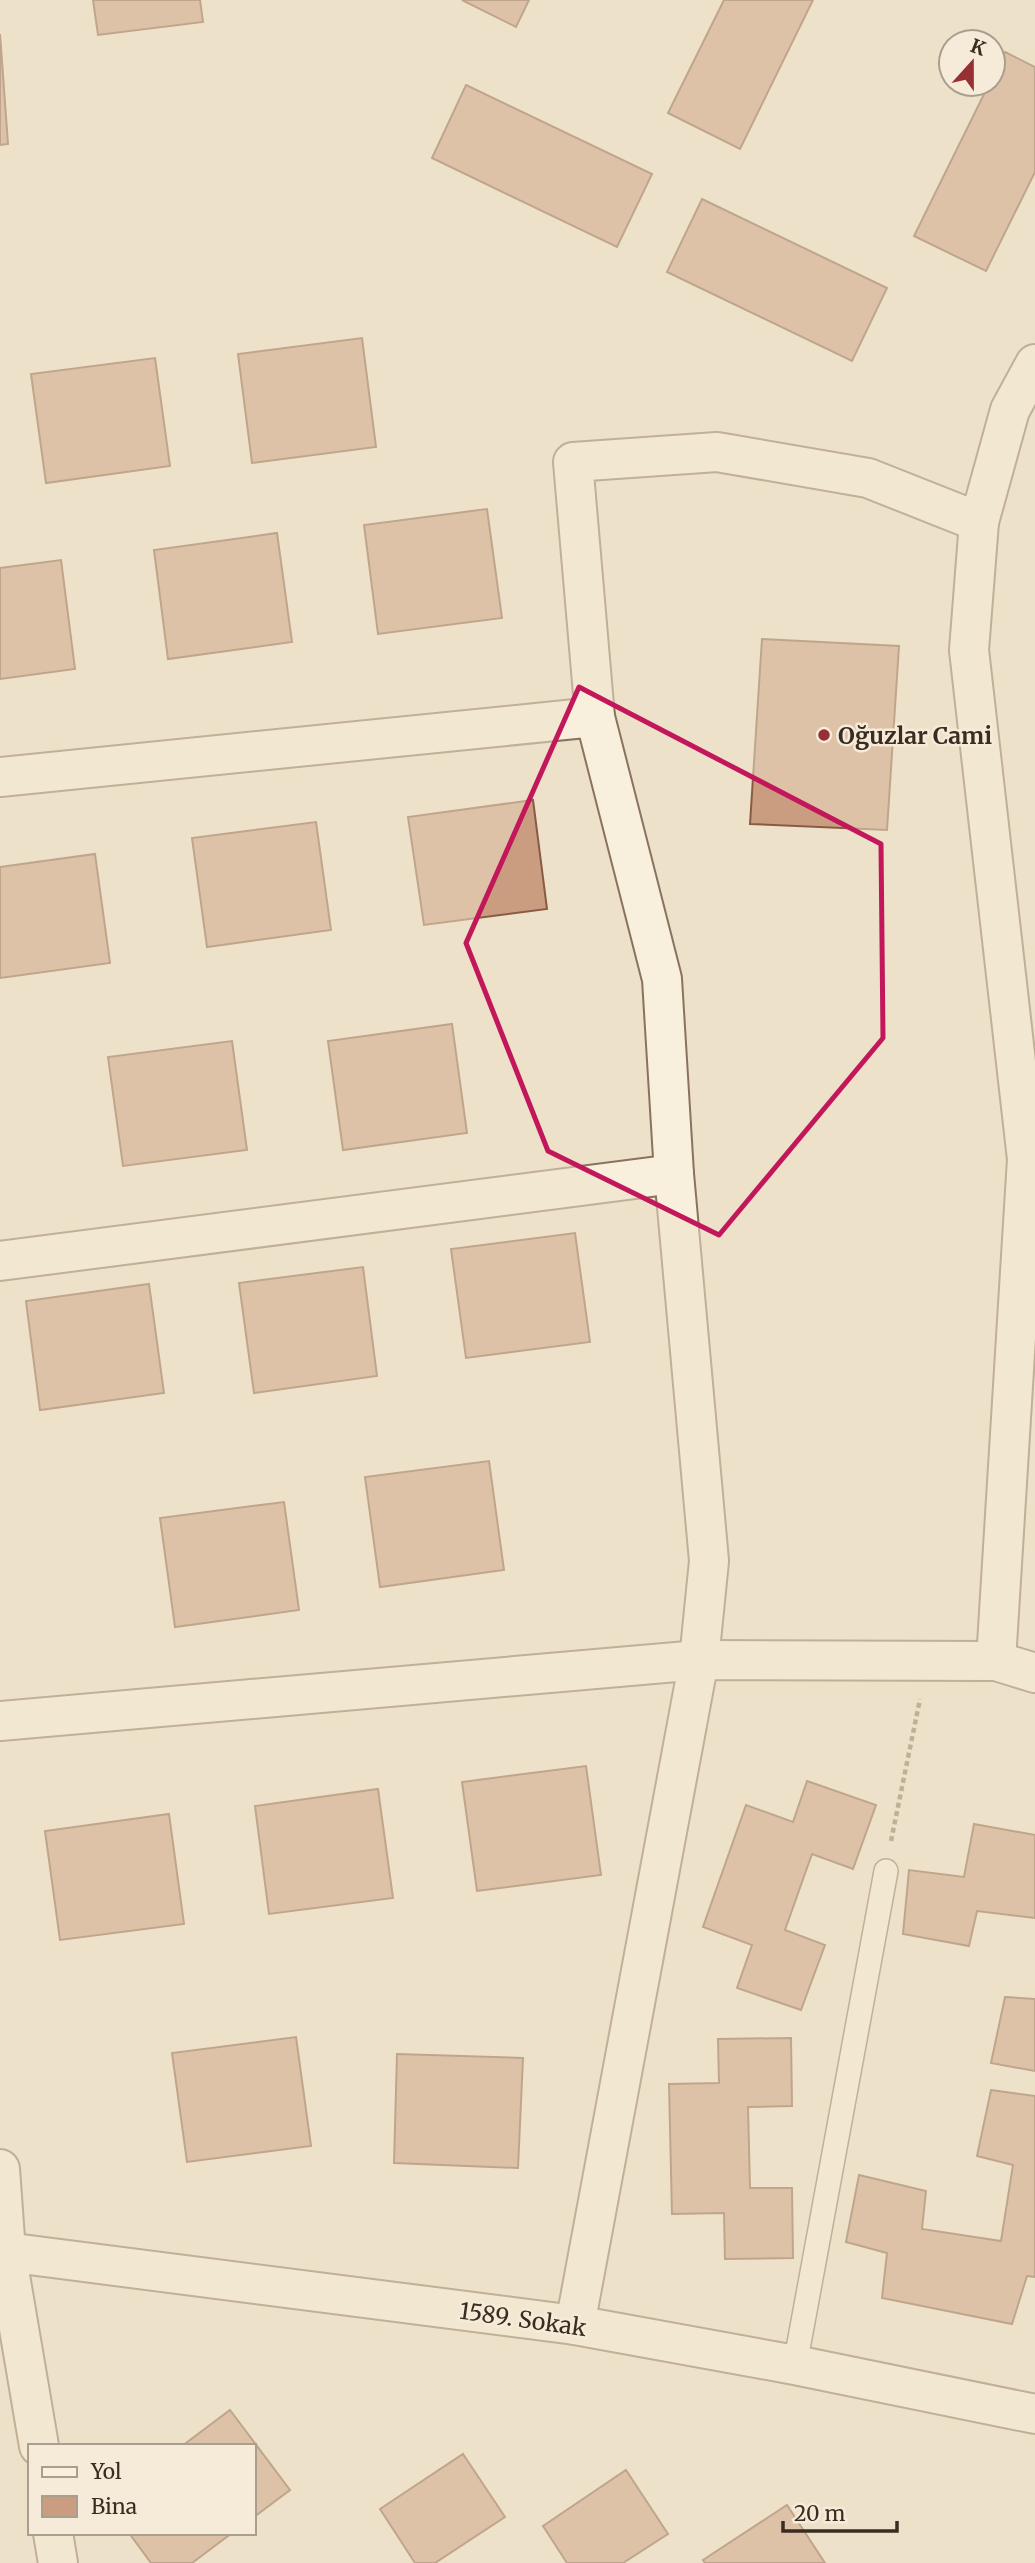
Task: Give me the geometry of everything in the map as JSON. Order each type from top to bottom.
[{"type":"street","points":[[996,1661],[1027,1159],[969,650],[979,522],[1010,410],[1035,364]]},
{"type":"street","points":[[575,2325],[699,1660],[709,1561],[674,1174],[662,979],[595,717],[573,462],[717,452],[868,478],[979,522]]},
{"type":"street","points":[[0,777],[595,717]]},
{"type":"street","points":[[0,1261],[674,1174]]},
{"type":"street","points":[[0,1721],[699,1660],[996,1661],[1035,1673]]},
{"type":"street","points":[[0,2169],[3,2253],[38,2444]]},
{"type":"street","name":"1589. Sokak","points":[[3,2253],[575,2325],[795,2365],[1035,2414]]},
{"type":"street","points":[[53,2535],[58,2563]]},
{"type":"lane","points":[[795,2365],[886,1871]]},
{"type":"path","points":[[886,1871],[929,1661]]},
{"type":"highlighted area","points":[[579,687],[881,844],[883,1038],[719,1235],[548,1151],[466,943]]},
{"type":"building","points":[[93,0],[200,0],[203,22],[98,35]]},
{"type":"building","points":[[462,0],[529,0],[516,27]]},
{"type":"building","points":[[724,0],[813,0],[740,149],[668,113]]},
{"type":"building","points":[[0,34],[8,144],[0,145]]},
{"type":"building","points":[[1007,53],[1035,67],[1035,172],[986,271],[914,236],[982,98],[1007,98]]},
{"type":"building","points":[[466,85],[652,174],[617,247],[432,158]]},
{"type":"building","points":[[702,199],[887,288],[852,361],[667,272]]},
{"type":"building","points":[[362,338],[376,447],[252,463],[238,354]]},
{"type":"building","points":[[155,358],[170,466],[46,483],[31,374]]},
{"type":"building","points":[[487,509],[502,618],[378,634],[364,525]]},
{"type":"building","points":[[277,533],[292,642],[168,659],[154,550]]},
{"type":"building","points":[[61,560],[75,669],[0,679],[0,568]]},
{"type":"building","name":"Oğuzlar Cami","points":[[762,639],[899,646],[887,830],[750,824]]},
{"type":"building","points":[[533,800],[547,909],[424,925],[408,817]]},
{"type":"building","points":[[316,822],[331,930],[207,947],[192,838]]},
{"type":"building","points":[[95,854],[110,963],[0,978],[0,867]]},
{"type":"building","points":[[452,1024],[467,1133],[343,1150],[328,1041]]},
{"type":"building","points":[[232,1041],[247,1150],[123,1166],[108,1057]]},
{"type":"building","points":[[575,1233],[590,1342],[466,1358],[451,1249]]},
{"type":"building","points":[[363,1267],[377,1376],[254,1393],[239,1283]]},
{"type":"building","points":[[149,1284],[164,1393],[40,1410],[26,1301]]},
{"type":"building","points":[[489,1461],[504,1570],[380,1587],[365,1477]]},
{"type":"building","points":[[284,1502],[299,1610],[175,1627],[160,1518]]},
{"type":"building","points":[[586,1766],[601,1875],[477,1891],[462,1782]]},
{"type":"building","points":[[807,1781],[876,1805],[853,1869],[812,1854],[785,1930],[825,1945],[801,2010],[737,1988],[752,1945],[703,1927],[746,1805],[793,1822]]},
{"type":"building","points":[[378,1789],[393,1898],[269,1914],[255,1806]]},
{"type":"building","points":[[169,1814],[184,1924],[60,1940],[45,1831]]},
{"type":"building","points":[[974,1824],[1035,1835],[1035,1918],[977,1911],[969,1946],[903,1934],[909,1870],[964,1877]]},
{"type":"building","points":[[1005,1997],[1035,1999],[1035,2071],[991,2063]]},
{"type":"building","points":[[296,2037],[311,2146],[187,2162],[172,2053]]},
{"type":"building","points":[[791,2038],[792,2106],[748,2107],[750,2188],[792,2188],[793,2258],[725,2259],[724,2213],[672,2214],[669,2084],[719,2083],[718,2039]]},
{"type":"building","points":[[397,2054],[523,2058],[518,2168],[394,2163]]},
{"type":"building","points":[[991,2090],[1035,2096],[1035,2277],[1027,2276],[1012,2324],[882,2298],[887,2253],[846,2242],[859,2175],[926,2191],[922,2229],[1001,2241],[1013,2165],[977,2156]]},
{"type":"building","points":[[230,2410],[256,2444],[185,2444]]},
{"type":"building","points":[[256,2445],[290,2490],[256,2516]]},
{"type":"building","points":[[463,2454],[505,2517],[435,2563],[415,2563],[380,2509]]},
{"type":"building","points":[[626,2470],[668,2534],[623,2563],[567,2563],[543,2526]]},
{"type":"building","points":[[787,2505],[825,2563],[705,2563],[703,2560]]},
{"type":"building","points":[[130,2535],[229,2535],[192,2563],[151,2563]]},
{"type":"place","name":"Oğuzlar Cami","points":[[824,735]]}]
